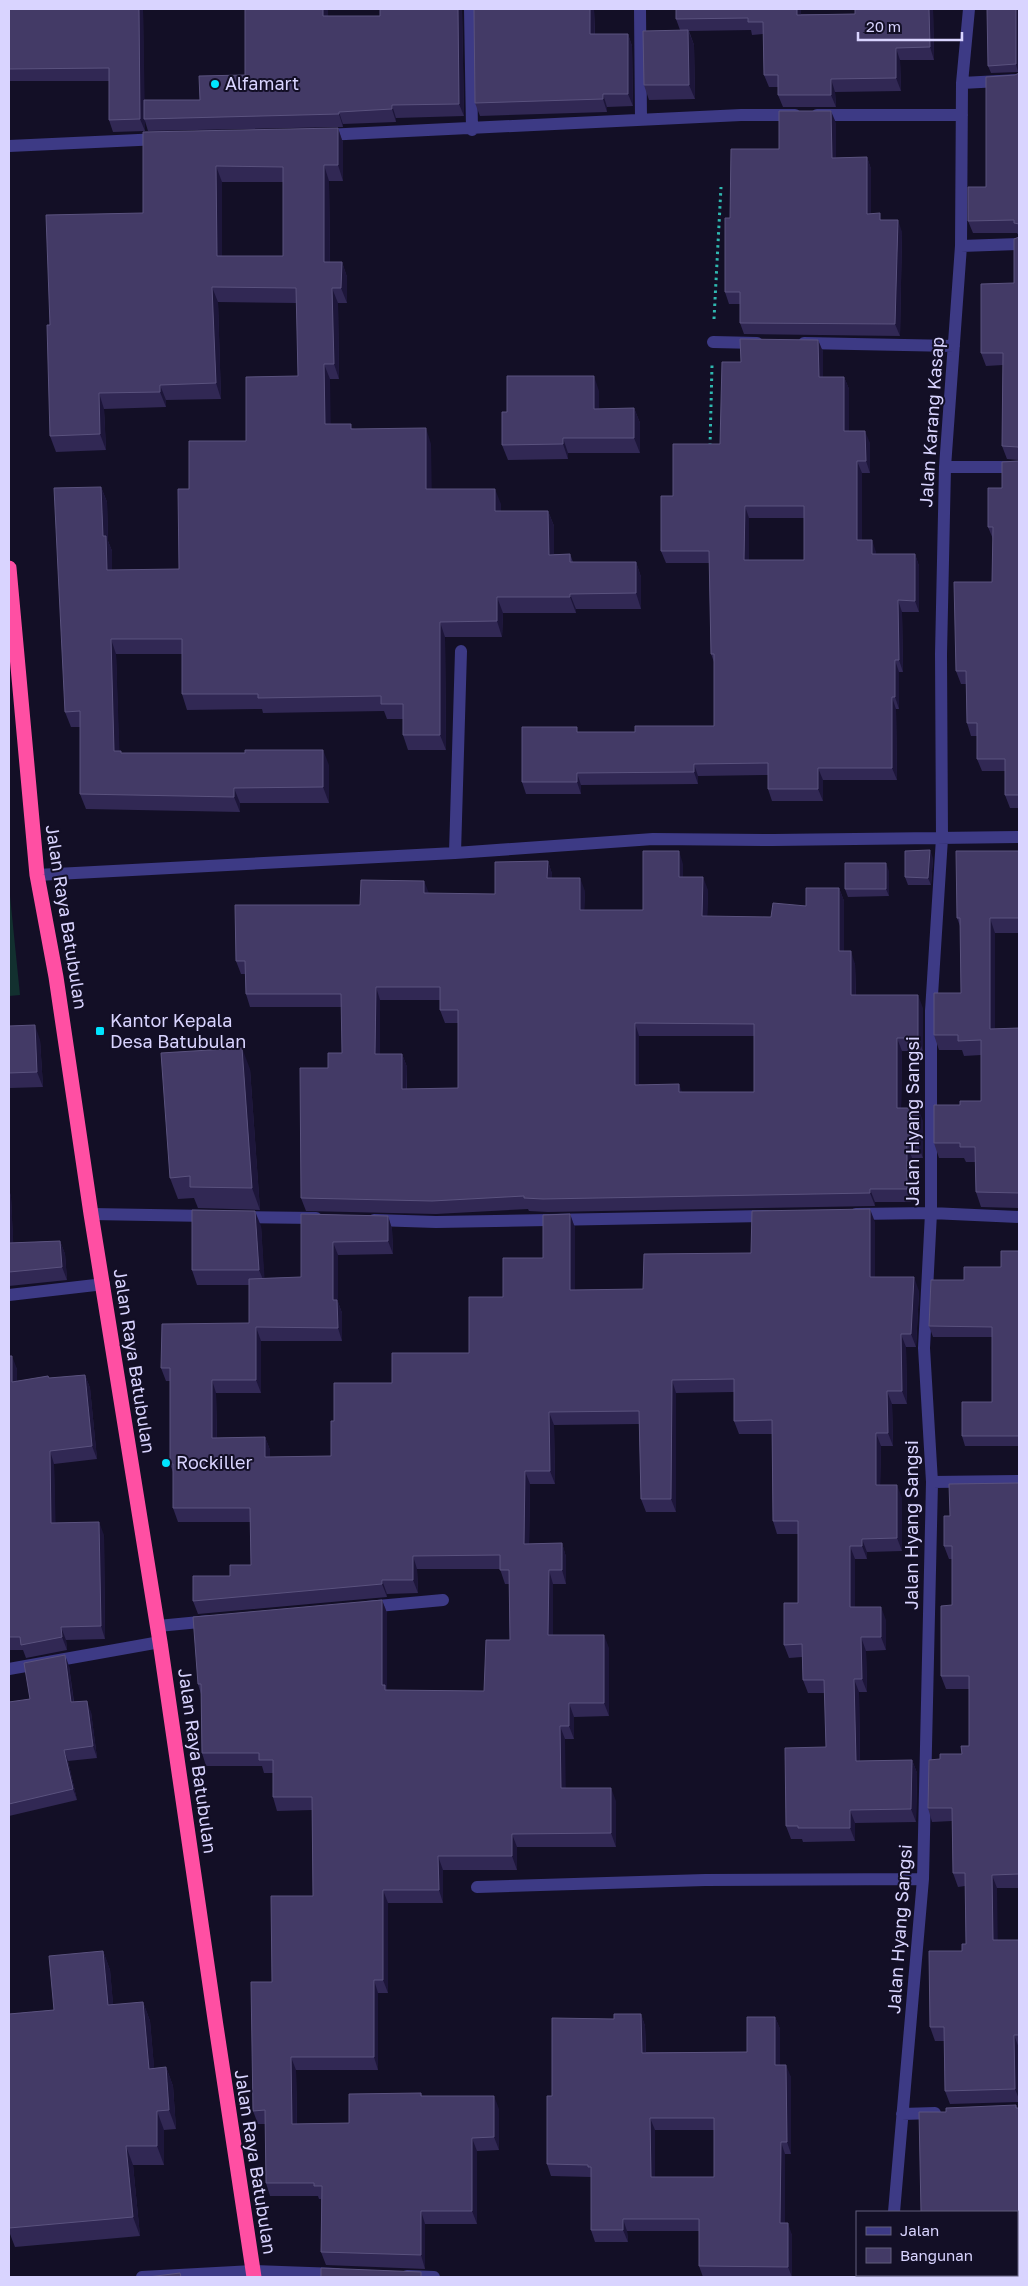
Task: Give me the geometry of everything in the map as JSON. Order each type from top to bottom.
[{"type":"highway","name":"Jalan Raya Batubulan","points":[[9,568],[37,874],[56,977],[91,1214],[104,1284],[158,1626],[254,2274]]},
{"type":"street","points":[[470,9],[472,130]]},
{"type":"street","points":[[640,9],[641,120]]},
{"type":"street","name":"Jalan Karang Kasap","points":[[942,838],[941,654],[945,467],[961,246],[962,83],[969,9]]},
{"type":"street","points":[[962,83],[1019,80]]},
{"type":"street","points":[[313,136],[472,130],[741,115],[962,115]]},
{"type":"street","points":[[9,146],[176,139]]},
{"type":"street","points":[[961,246],[1019,244]]},
{"type":"street","points":[[713,342],[770,343]]},
{"type":"street","points":[[790,343],[954,346]]},
{"type":"street","points":[[945,467],[1019,467]]},
{"type":"street","points":[[455,853],[461,651]]},
{"type":"street","points":[[37,874],[455,853],[653,838],[773,840],[1019,837]]},
{"type":"street","name":"Jalan Hyang Sangsi","points":[[894,2211],[923,1878],[932,1482],[924,1348],[931,1213],[931,1011],[942,838]]},
{"type":"street","points":[[843,1214],[931,1213],[1019,1216]]},
{"type":"street","points":[[91,1214],[328,1218]]},
{"type":"street","points":[[363,1220],[455,1221],[784,1216]]},
{"type":"street","points":[[9,1294],[104,1284]]},
{"type":"street","points":[[932,1482],[1019,1481]]},
{"type":"street","points":[[355,1608],[443,1600]]},
{"type":"street","points":[[158,1626],[227,1620]]},
{"type":"street","points":[[9,1669],[160,1642]]},
{"type":"street","points":[[478,1888],[705,1880],[923,1878]]},
{"type":"street","points":[[902,2114],[951,2112]]},
{"type":"street","points":[[142,2277],[348,2274]]},
{"type":"street","points":[[396,2276],[434,2277]]},
{"type":"green space","points":[[9,886],[20,995],[9,996]]},
{"type":"building","points":[[9,9],[139,9],[140,119],[109,120],[109,68],[9,69]]},
{"type":"building","points":[[245,9],[323,9],[323,16],[380,16],[380,9],[458,9],[459,104],[392,105],[392,109],[339,112],[339,114],[144,119],[144,100],[200,100],[199,76],[245,75]]},
{"type":"building","points":[[474,9],[590,9],[590,34],[628,34],[628,94],[603,94],[603,99],[475,103]]},
{"type":"building","points":[[676,9],[797,9],[797,15],[855,14],[855,9],[929,9],[930,47],[896,48],[896,78],[831,79],[831,95],[778,95],[778,75],[764,75],[763,22],[748,22],[748,18],[676,19]]},
{"type":"building","points":[[987,9],[1016,9],[1016,64],[988,66]]},
{"type":"building","points":[[688,30],[689,85],[644,85],[643,31]]},
{"type":"building","points":[[1019,73],[1019,224],[1014,223],[1014,220],[968,221],[968,187],[986,187],[986,77],[1015,75]]},
{"type":"building","points":[[779,111],[831,111],[832,158],[867,157],[867,214],[880,213],[880,220],[898,220],[895,324],[740,323],[740,292],[725,292],[725,218],[730,218],[731,149],[779,149]]},
{"type":"building","points":[[338,128],[338,165],[324,165],[324,262],[342,262],[341,288],[332,288],[334,364],[324,364],[325,424],[351,424],[351,429],[426,428],[426,489],[495,489],[495,511],[548,511],[549,555],[570,554],[570,562],[636,562],[636,593],[570,594],[570,597],[497,597],[497,621],[440,622],[440,735],[403,735],[403,704],[381,704],[381,696],[258,698],[258,694],[182,694],[182,639],[111,639],[114,751],[121,751],[121,753],[245,753],[245,750],[323,750],[323,787],[234,788],[234,797],[80,794],[80,711],[65,712],[54,488],[101,487],[103,536],[106,536],[107,570],[179,569],[178,489],[189,489],[189,441],[246,441],[246,377],[298,376],[296,288],[212,287],[216,383],[160,385],[160,392],[99,393],[100,434],[50,436],[47,325],[50,325],[46,215],[143,213],[143,132]],"holes":[[[216,166],[283,167],[283,256],[217,256]]]},
{"type":"building","points":[[1019,237],[1019,449],[1018,447],[1002,446],[1003,353],[981,353],[981,284],[1014,283],[1014,239]]},
{"type":"building","points":[[740,339],[818,340],[819,377],[844,377],[844,431],[865,431],[866,461],[857,461],[857,540],[872,540],[872,554],[915,554],[915,601],[898,600],[899,660],[895,660],[895,697],[892,697],[892,768],[818,768],[818,789],[768,789],[768,763],[694,764],[694,772],[577,773],[577,782],[522,782],[522,727],[577,727],[577,732],[635,732],[635,726],[714,726],[714,654],[711,654],[709,551],[661,551],[661,496],[673,496],[673,444],[720,444],[722,362],[741,362]],"holes":[[[745,506],[804,506],[804,560],[744,560]]]},
{"type":"building","points":[[507,376],[594,376],[594,409],[634,408],[634,438],[563,438],[563,444],[502,445],[502,412],[507,412]]},
{"type":"building","points":[[1019,460],[1019,795],[1005,795],[1005,759],[977,759],[977,723],[967,723],[966,671],[956,671],[954,582],[992,582],[993,527],[988,527],[988,488],[1002,488],[1002,462]]},
{"type":"building","points":[[930,850],[928,878],[905,877],[905,851]]},
{"type":"building","points":[[643,851],[679,851],[679,877],[703,877],[702,916],[771,917],[773,903],[806,906],[806,888],[839,888],[839,951],[851,951],[851,995],[918,995],[918,1038],[897,1038],[897,1108],[918,1108],[918,1145],[907,1145],[907,1189],[870,1189],[870,1193],[543,1199],[524,1198],[524,1196],[432,1201],[301,1198],[300,1068],[328,1068],[328,1053],[342,1053],[341,994],[246,994],[245,961],[236,961],[235,905],[360,905],[361,880],[424,881],[424,893],[495,894],[495,862],[548,861],[547,878],[580,878],[580,910],[643,910]],"holes":[[[376,987],[440,987],[440,1010],[458,1010],[458,1088],[402,1089],[402,1054],[375,1054]],[[635,1023],[754,1024],[754,1092],[679,1092],[679,1084],[635,1085]]]},
{"type":"building","points":[[956,851],[1019,851],[1019,918],[990,918],[990,1029],[1019,1028],[1019,1193],[976,1192],[975,1147],[960,1147],[960,1143],[934,1143],[934,1105],[960,1105],[960,1101],[981,1101],[981,1040],[958,1041],[958,1035],[934,1035],[934,993],[961,993],[960,918],[957,918]]},
{"type":"building","points":[[845,863],[886,863],[886,889],[845,889]]},
{"type":"building","points":[[35,1025],[37,1072],[9,1073],[9,1026]]},
{"type":"building","points":[[242,1048],[252,1188],[190,1187],[190,1176],[170,1178],[161,1053]]},
{"type":"building","points":[[870,1209],[870,1277],[914,1277],[911,1334],[901,1334],[902,1391],[887,1391],[888,1433],[876,1433],[876,1485],[897,1485],[897,1538],[862,1539],[862,1546],[850,1546],[850,1607],[881,1607],[881,1637],[861,1637],[862,1679],[854,1679],[856,1761],[912,1760],[911,1809],[850,1810],[850,1828],[798,1828],[798,1826],[786,1826],[785,1748],[826,1747],[824,1680],[803,1680],[802,1644],[784,1645],[784,1603],[798,1603],[798,1521],[773,1521],[772,1420],[734,1421],[734,1379],[672,1380],[671,1499],[641,1499],[639,1411],[549,1412],[550,1471],[525,1471],[524,1544],[562,1543],[562,1570],[549,1570],[548,1635],[604,1635],[604,1703],[569,1703],[569,1726],[560,1726],[561,1788],[611,1788],[611,1833],[512,1834],[512,1856],[438,1856],[439,1890],[383,1890],[383,1980],[374,1980],[374,2057],[291,2057],[292,2124],[349,2123],[349,2094],[421,2093],[421,2096],[494,2096],[494,2137],[472,2138],[472,2211],[421,2211],[421,2255],[321,2252],[322,2186],[314,2186],[314,2183],[266,2183],[265,2110],[253,2111],[251,1982],[272,1982],[271,1896],[313,1896],[312,1797],[273,1797],[273,1760],[259,1760],[259,1753],[202,1753],[201,1684],[198,1684],[193,1617],[382,1600],[382,1685],[385,1685],[385,1690],[484,1691],[486,1640],[510,1640],[509,1570],[500,1570],[500,1555],[413,1556],[413,1580],[382,1580],[382,1584],[193,1601],[193,1576],[230,1576],[230,1565],[251,1565],[250,1508],[173,1508],[173,1464],[170,1464],[170,1368],[161,1368],[162,1324],[249,1323],[249,1279],[301,1277],[301,1214],[388,1216],[388,1241],[333,1242],[333,1300],[337,1300],[338,1328],[256,1327],[256,1380],[212,1380],[212,1438],[265,1437],[265,1457],[331,1456],[331,1421],[334,1421],[334,1383],[392,1383],[392,1353],[469,1353],[469,1297],[503,1297],[503,1258],[543,1258],[543,1215],[570,1214],[570,1290],[643,1289],[644,1254],[751,1253],[752,1211]]},
{"type":"building","points":[[192,1210],[255,1211],[259,1270],[192,1270]]},
{"type":"building","points":[[60,1241],[62,1267],[9,1272],[9,1243]]},
{"type":"building","points":[[1001,1251],[1019,1251],[1019,1436],[962,1436],[962,1402],[992,1402],[992,1327],[929,1326],[931,1280],[964,1280],[964,1267],[1001,1267]]},
{"type":"building","points":[[9,1356],[12,1356],[12,1382],[48,1376],[49,1378],[85,1375],[92,1446],[50,1451],[51,1523],[99,1522],[101,1626],[61,1627],[62,1637],[21,1645],[20,1637],[9,1637]]},
{"type":"building","points":[[1019,1483],[1019,1874],[992,1875],[993,1940],[1019,1940],[1019,2035],[1014,2035],[1015,2089],[945,2091],[944,2027],[930,2027],[929,1951],[962,1951],[962,1944],[966,1944],[965,1873],[953,1873],[952,1808],[928,1808],[929,1760],[940,1759],[940,1754],[962,1754],[961,1746],[969,1746],[969,1676],[941,1676],[941,1606],[952,1605],[952,1546],[944,1546],[944,1516],[950,1516],[949,1484]]},
{"type":"building","points":[[65,1655],[71,1702],[87,1701],[93,1746],[64,1750],[73,1789],[9,1804],[9,1702],[30,1699],[24,1663]]},
{"type":"building","points":[[103,1951],[108,2005],[143,2002],[149,2069],[166,2067],[169,2110],[157,2111],[157,2146],[126,2146],[133,2217],[9,2228],[9,2014],[54,2010],[49,1956]]},
{"type":"building","points":[[614,2014],[641,2014],[642,2053],[747,2052],[747,2017],[775,2017],[775,2065],[786,2065],[787,2142],[781,2142],[780,2223],[788,2223],[788,2267],[699,2266],[699,2219],[623,2219],[623,2230],[591,2230],[591,2167],[588,2167],[588,2165],[547,2164],[547,2096],[552,2096],[552,2018],[614,2019]],"holes":[[[650,2118],[714,2118],[714,2177],[651,2177]]]},
{"type":"building","points":[[1016,2105],[1016,2108],[1019,2108],[1019,2241],[1018,2211],[921,2211],[919,2112],[946,2112],[946,2108]]},
{"type":"building","points":[[321,2268],[421,2272],[421,2277],[321,2277]]},
{"type":"building","points":[[180,2273],[181,2277],[148,2277]]},
{"type":"building","points":[[910,2276],[986,2276],[986,2277]]},
{"type":"place","name":"Alfamart","points":[[215,84]]},
{"type":"place","name":"Kantor Kepala Desa Batubulan","points":[[100,1031]]},
{"type":"place","name":"Rockiller","points":[[166,1463]]}]
